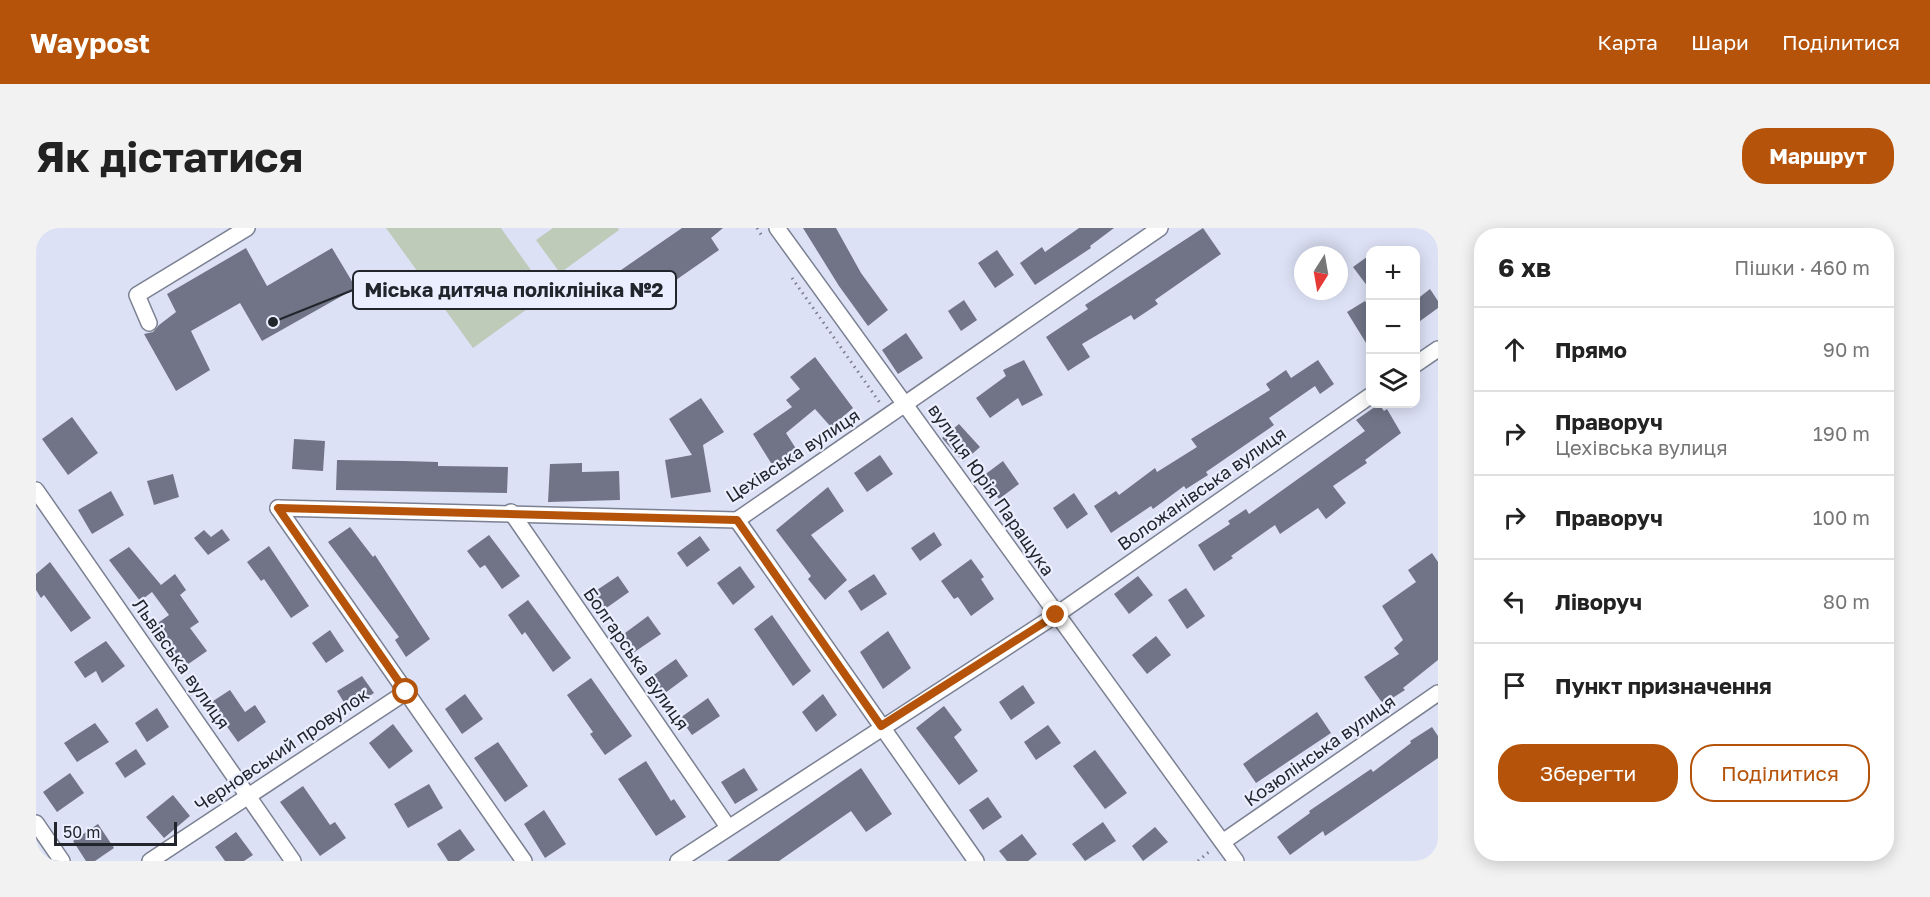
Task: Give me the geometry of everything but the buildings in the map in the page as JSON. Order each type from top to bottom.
[{"type":"street","points":[[149,323],[137,295],[247,228]]},
{"type":"street","name":"вулиця Юрія Паращука","points":[[777,228],[1056,615],[1224,841],[1236,861]]},
{"type":"street","name":"Цехівська вулиця","points":[[406,692],[278,508],[511,512],[737,520],[1160,228]]},
{"type":"street","points":[[1420,361],[1438,348]]},
{"type":"street","name":"Воложанівська вулиця","points":[[678,861],[881,726],[1056,615],[1366,399]]},
{"type":"street","name":"Львівська вулиця","points":[[36,489],[293,861]]},
{"type":"street","name":"Болгарська вулиця","points":[[511,512],[728,827]]},
{"type":"street","points":[[737,520],[976,861]]},
{"type":"street","points":[[406,692],[524,861]]},
{"type":"street","name":"Черновський провулок","points":[[150,861],[406,692]]},
{"type":"street","name":"Козюлінська вулиця","points":[[1224,841],[1438,693]]},
{"type":"street","points":[[36,823],[62,861]]},
{"type":"path","points":[[757,228],[763,237]]},
{"type":"path","points":[[790,275],[889,416]]},
{"type":"green space","points":[[386,228],[501,228],[548,294],[473,348]]},
{"type":"green space","points":[[553,228],[618,228],[619,230],[560,273],[536,240]]},
{"type":"place","name":"Міська дитяча поліклініка №2","points":[[273,322]]},
{"type":"route","points":[[406,692],[278,508],[511,512],[737,520],[881,726],[1056,615]]}]
